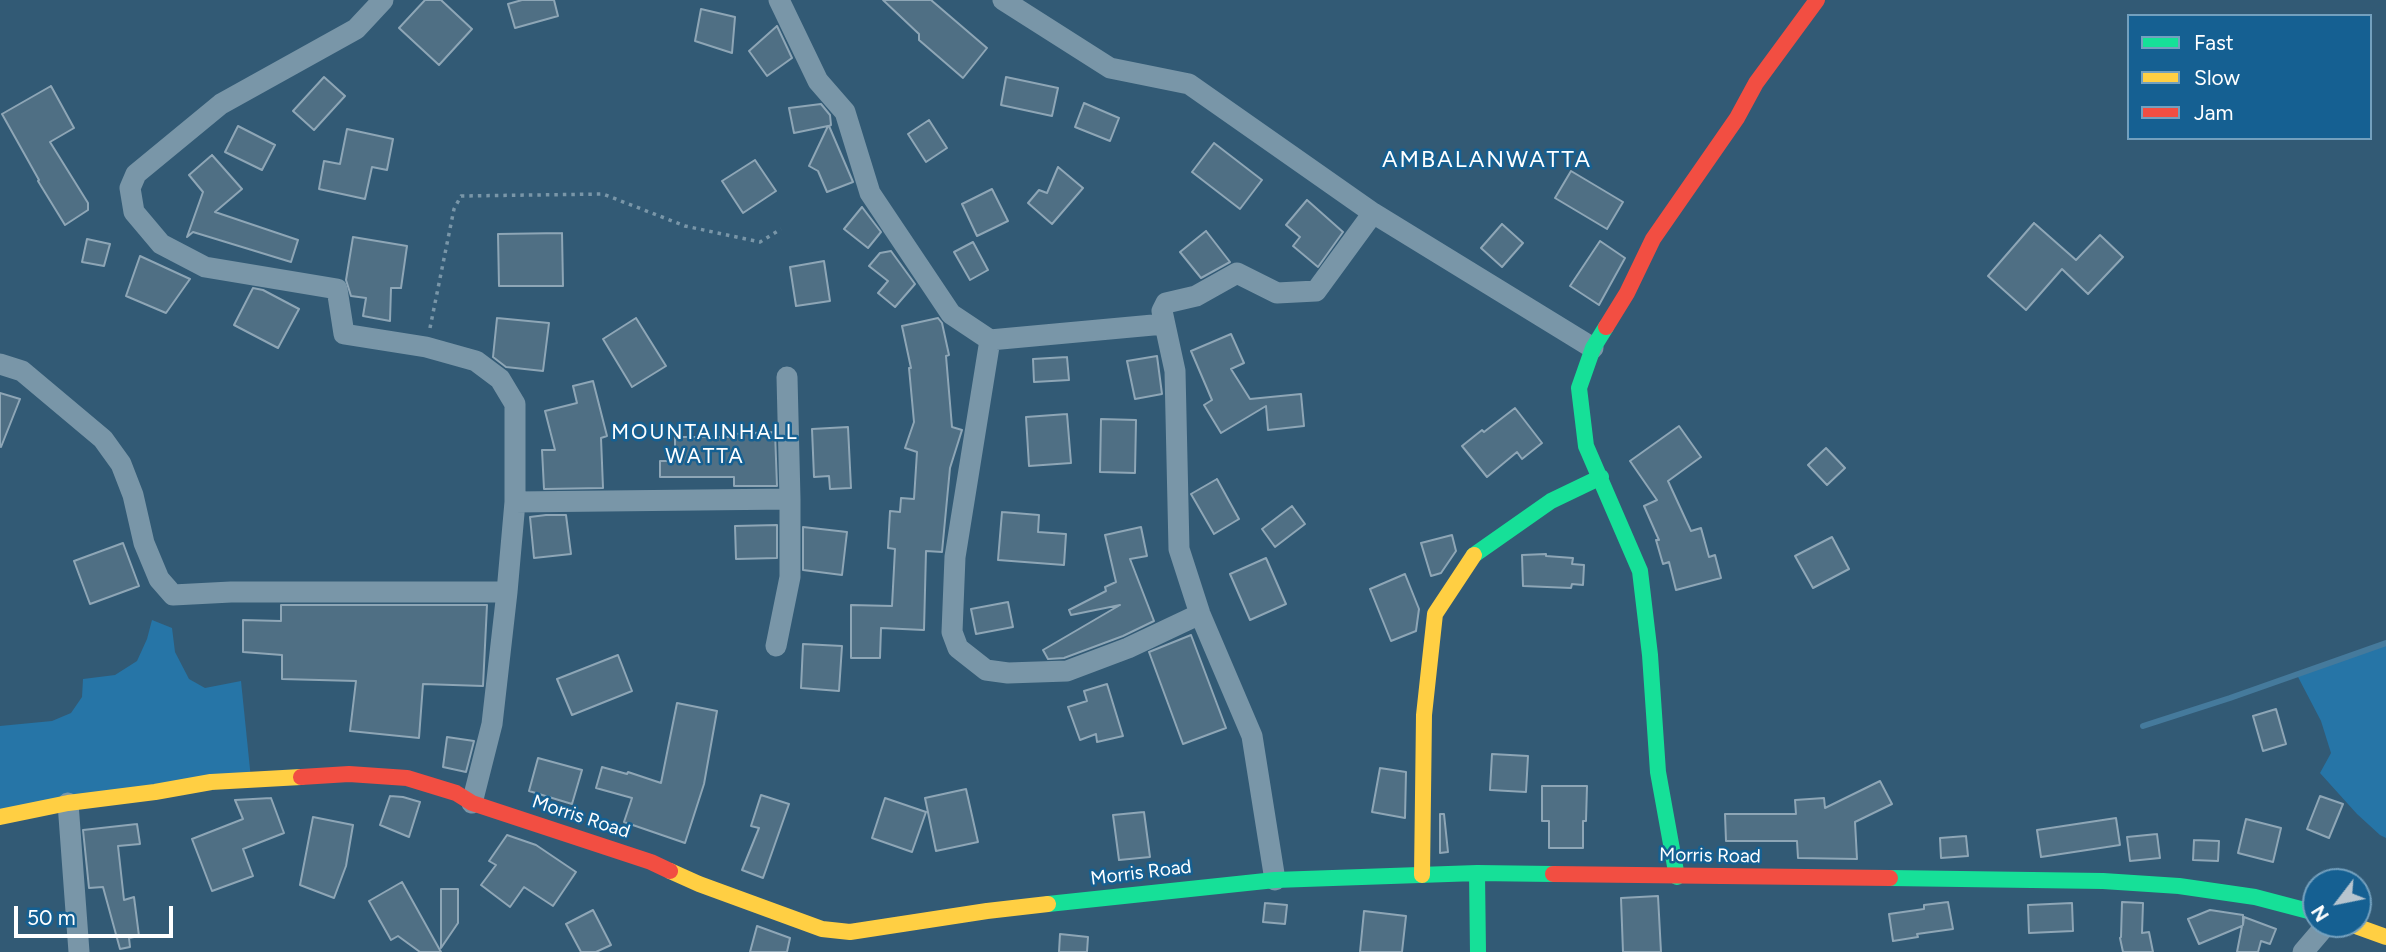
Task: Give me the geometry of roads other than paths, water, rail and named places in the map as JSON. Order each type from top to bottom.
[{"type":"main road","points":[[1677,877],[1658,772],[1650,655],[1640,571],[1586,446],[1579,388],[1592,348],[1627,293],[1653,239],[1737,117],[1756,83],[1817,0]]},
{"type":"main road","points":[[1422,875],[1424,715],[1435,614],[1476,552],[1551,501],[1601,477]]},
{"type":"main road","name":"Morris Road","points":[[0,817],[68,803],[211,782],[349,774],[407,778],[456,793],[472,803],[651,862],[699,884],[822,929],[850,932],[987,911],[1275,880],[1477,873],[2116,882],[2179,886],[2255,897],[2302,909]]},
{"type":"main road","points":[[1477,873],[1478,952]]},
{"type":"street","points":[[383,0],[356,29],[221,104],[136,174],[130,188],[134,212],[161,244],[205,267],[337,289],[344,334],[426,347],[476,361],[500,379],[515,404],[515,502],[507,593],[492,724],[472,803]]},
{"type":"street","points":[[779,0],[818,81],[845,112],[870,192],[951,314],[990,340],[1164,324]]},
{"type":"street","points":[[1003,0],[1110,68],[1189,84],[1373,213],[1592,348]]},
{"type":"street","points":[[1275,880],[1252,736],[1200,614],[1179,549],[1175,371],[1162,311],[1166,303],[1196,296],[1237,273],[1277,293],[1316,291],[1373,213]]},
{"type":"street","points":[[990,340],[955,557],[952,632],[958,648],[986,670],[1008,673],[1067,671],[1128,648],[1200,614]]},
{"type":"street","points":[[0,364],[22,371],[103,439],[121,464],[133,495],[144,543],[159,579],[173,595],[231,592],[507,593]]},
{"type":"street","points":[[776,646],[790,577],[787,377]]},
{"type":"street","points":[[515,502],[790,499]]},
{"type":"street","points":[[68,803],[79,952]]},
{"type":"street","points":[[841,952],[850,932]]},
{"type":"street","points":[[2302,952],[2314,938]]},
{"type":"waterway","points":[[2143,726],[2386,643]]},
{"type":"district","name":"AMBALANWATTA","points":[[1487,160]]},
{"type":"district","name":"MOUNTAINHALL WATTA","points":[[705,445]]}]
